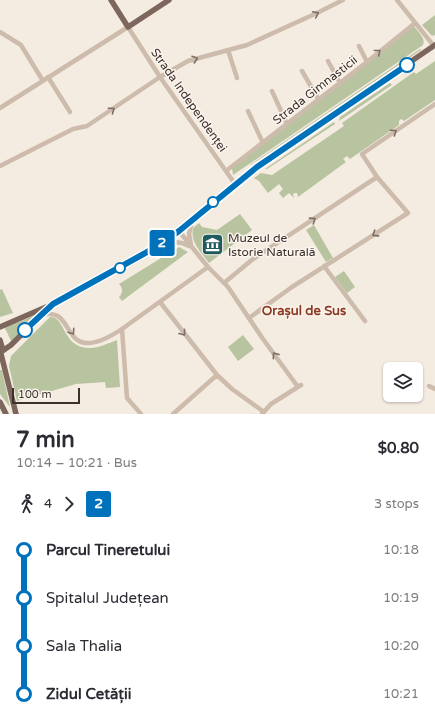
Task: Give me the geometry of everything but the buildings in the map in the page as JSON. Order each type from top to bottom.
[{"type":"main road","points":[[111,0],[128,27],[169,0]]},
{"type":"main road","points":[[0,327],[53,304],[158,246],[179,231],[257,167],[435,45]]},
{"type":"main road","points":[[1,354],[53,304]]},
{"type":"main road","points":[[0,340],[1,354],[16,414]]},
{"type":"main road","points":[[0,402],[6,414]]},
{"type":"street","points":[[0,166],[73,129],[92,124],[160,77],[188,61],[254,42],[343,0]]},
{"type":"street","points":[[397,0],[435,45]]},
{"type":"street","name":"Strada Gimnasticii","points":[[226,171],[319,100],[415,23]]},
{"type":"street","name":"Strada Independenței","points":[[128,27],[160,77],[235,184]]},
{"type":"street","points":[[0,108],[128,27]]},
{"type":"street","points":[[0,32],[21,45],[43,81]]},
{"type":"street","points":[[358,46],[367,62]]},
{"type":"street","points":[[228,50],[237,78]]},
{"type":"street","points":[[328,61],[340,83]]},
{"type":"street","points":[[302,71],[319,100]]},
{"type":"street","points":[[48,77],[70,112]]},
{"type":"street","points":[[272,91],[287,124]]},
{"type":"street","points":[[249,318],[292,287],[408,213],[377,178],[362,154],[435,104]]},
{"type":"street","points":[[248,111],[263,143]]},
{"type":"street","points":[[224,283],[253,259],[377,178]]},
{"type":"street","points":[[192,220],[189,234],[192,248]]},
{"type":"street","points":[[160,302],[217,376],[263,413],[272,404],[299,386],[224,283],[208,267],[179,231]]},
{"type":"street","points":[[158,246],[169,242],[180,242],[192,248]]},
{"type":"street","points":[[324,266],[365,321]]},
{"type":"street","points":[[41,315],[52,314],[58,317],[65,322],[76,338],[85,343],[99,340],[122,329],[208,267]]},
{"type":"street","points":[[122,329],[127,398],[141,414]]},
{"type":"street","points":[[174,414],[217,376]]},
{"type":"street","points":[[429,386],[435,389]]},
{"type":"green space","points":[[435,15],[435,35],[432,36],[422,25]]},
{"type":"green space","points":[[414,26],[423,37],[423,45],[233,175],[232,168]]},
{"type":"green space","points":[[420,49],[421,50],[250,165]]},
{"type":"green space","points":[[435,61],[435,100],[404,121],[401,119],[399,121],[399,125],[350,159],[347,156],[343,159],[346,162],[298,197],[297,193],[293,194],[294,198],[289,193],[283,198],[279,193],[283,189],[279,184],[268,193],[259,181],[254,178],[261,173],[272,175],[344,126],[342,123],[414,72],[416,74]]},
{"type":"green space","points":[[390,83],[392,85],[339,121],[340,117]]},
{"type":"green space","points":[[334,122],[335,124],[265,169]]},
{"type":"green space","points":[[240,214],[252,230],[209,263],[193,238],[193,228],[199,223],[202,227],[217,230]],"holes":[[[212,234],[217,239],[218,238],[223,248],[213,255],[203,241]]]},
{"type":"green space","points":[[314,225],[333,258],[326,262],[306,230]]},
{"type":"green space","points":[[179,247],[188,252],[122,301],[119,297],[122,290],[119,284]]},
{"type":"green space","points":[[344,271],[355,287],[347,293],[335,277]]},
{"type":"green space","points":[[2,289],[13,313],[0,317],[0,290]]},
{"type":"green space","points":[[34,315],[36,317],[11,341],[4,326],[22,321]]},
{"type":"green space","points":[[50,317],[55,318],[70,339],[75,344],[82,347],[92,348],[117,340],[120,387],[106,388],[105,382],[76,384],[17,401],[9,366],[11,356]]},
{"type":"green space","points":[[243,335],[254,349],[238,361],[228,347]]},
{"type":"green space","points":[[0,370],[2,370],[10,407],[0,394]]},
{"type":"bus line","name":"2","points":[[25,330],[53,304],[158,246],[179,231],[257,167],[407,65]]},
{"type":"place","name":"Muzeul de Istorie Naturală","points":[[213,245]]},
{"type":"district","name":"Orașul de Sus","points":[[304,311]]}]
